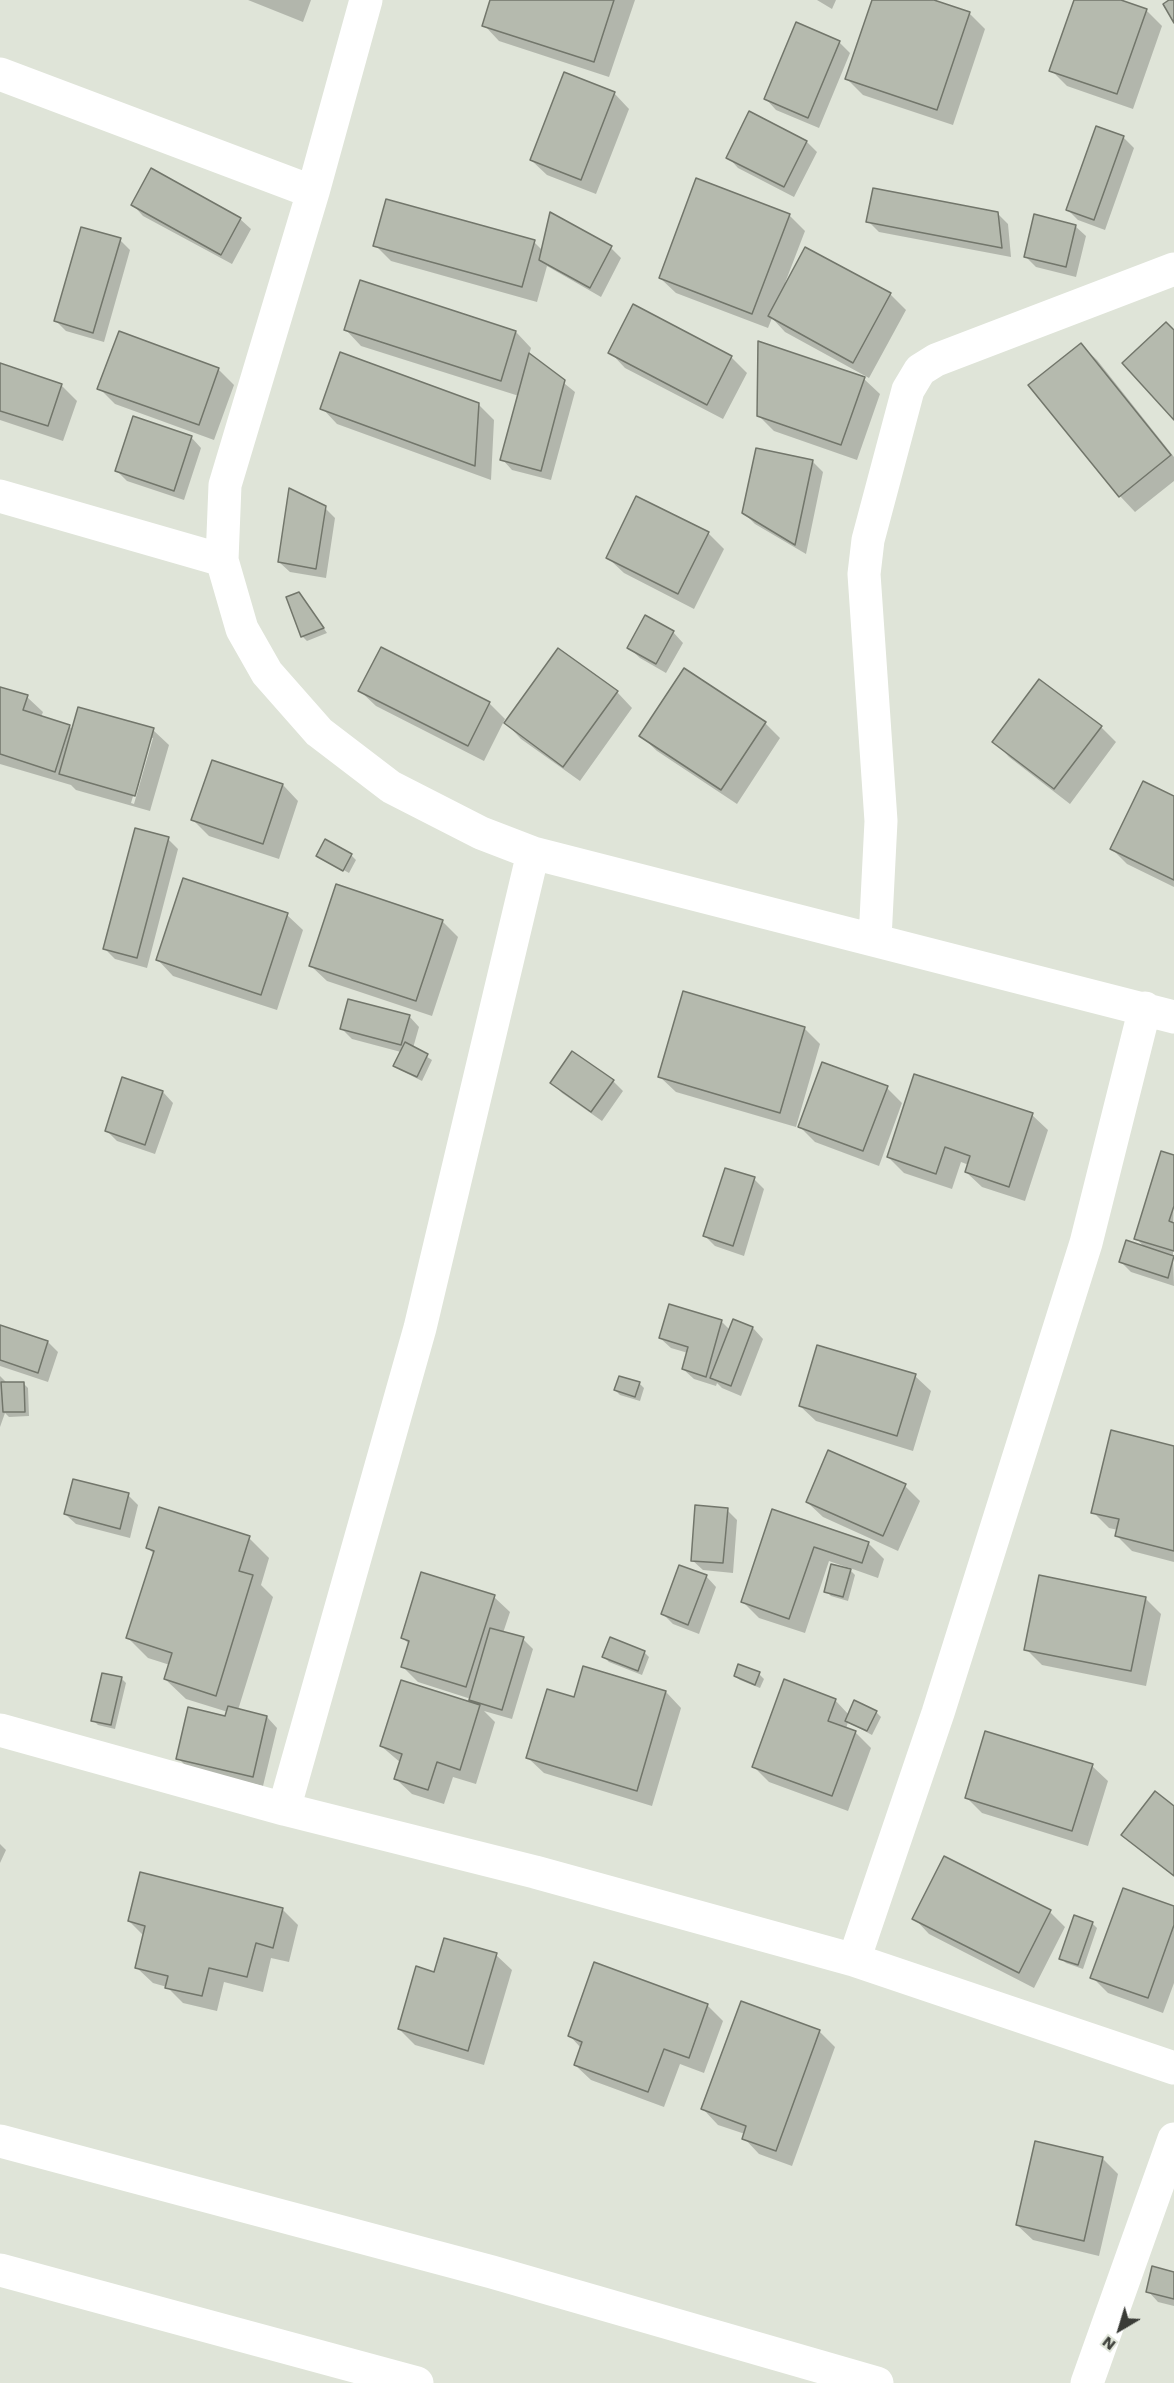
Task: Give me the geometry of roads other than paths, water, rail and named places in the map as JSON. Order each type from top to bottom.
[{"type":"street","points":[[366,0],[313,192],[225,486],[222,560],[242,629],[267,673],[319,732],[391,787],[481,833],[533,853],[1160,1012],[938,1713],[854,1960]]},
{"type":"street","points":[[0,74],[313,192]]},
{"type":"street","points":[[875,939],[881,821],[864,574],[868,540],[908,390],[920,370],[936,360],[1174,269]]},
{"type":"street","points":[[0,496],[222,560]]},
{"type":"street","points":[[284,1809],[420,1328],[533,853]]},
{"type":"street","points":[[0,1730],[284,1809],[535,1872],[854,1960],[1174,2068]]},
{"type":"street","points":[[1087,2383],[1174,2139]]},
{"type":"street","points":[[0,2141],[492,2272],[877,2383]]},
{"type":"street","points":[[0,2270],[417,2383]]}]
